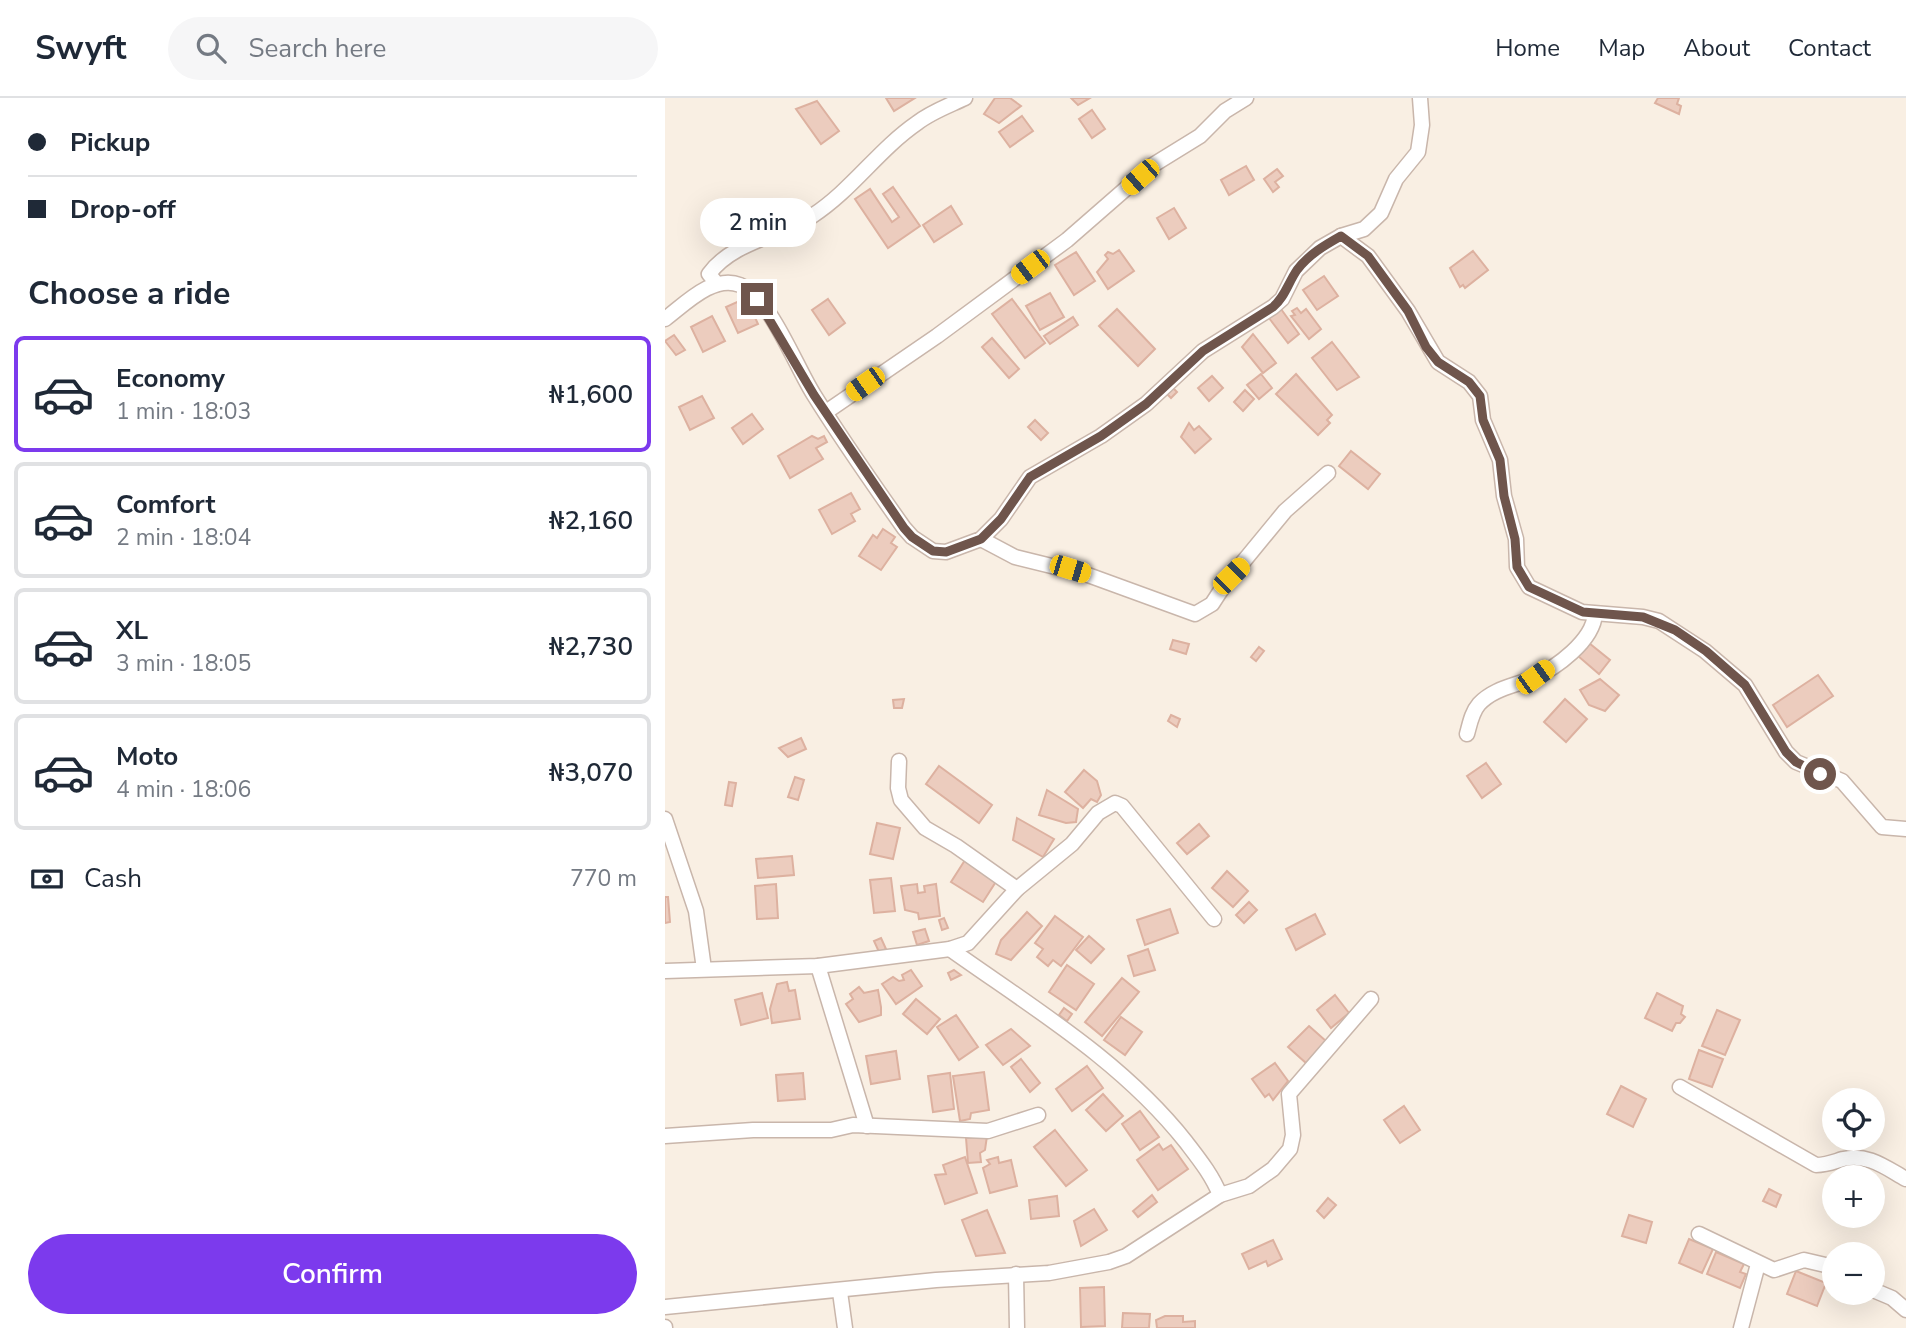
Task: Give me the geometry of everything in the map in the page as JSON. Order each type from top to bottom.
[{"type":"street","points":[[717,284],[709,274],[726,259],[761,238],[795,226],[838,199],[917,123],[965,98]]},
{"type":"street","points":[[826,412],[937,336],[1067,240],[1153,165],[1199,135],[1225,111],[1246,98]]},
{"type":"street","points":[[665,319],[717,284],[741,285],[757,299],[826,412],[912,537],[933,551],[946,552],[981,539],[1001,519],[1030,477],[1101,436],[1146,404],[1203,351],[1282,299],[1296,271],[1307,260],[1341,236],[1364,229],[1375,220],[1396,179],[1415,159],[1422,125],[1419,98]]},
{"type":"street","points":[[1341,236],[1368,256],[1408,311],[1426,347],[1438,362],[1469,382],[1480,396],[1483,420],[1500,460],[1521,577],[1543,596],[1595,614],[1643,617],[1659,621],[1706,651],[1745,685],[1779,741],[1796,762],[1842,781],[1882,827],[1906,829]]},
{"type":"street","points":[[981,539],[1015,557],[1087,575],[1195,614],[1212,604],[1225,584],[1285,511],[1328,473]]},
{"type":"street","points":[[1467,734],[1473,712],[1480,702],[1513,683],[1535,677],[1574,650],[1590,632],[1595,614]]},
{"type":"street","points":[[899,761],[898,788],[901,800],[925,828],[1017,889]]},
{"type":"street","points":[[665,971],[818,966],[950,950],[968,943],[1017,889],[1072,844],[1098,813],[1115,803],[1122,806],[1214,919]]},
{"type":"street","points":[[665,819],[696,911],[704,969]]},
{"type":"street","points":[[950,950],[1097,1054],[1143,1093],[1201,1161],[1220,1195]]},
{"type":"street","points":[[818,966],[867,1126]]},
{"type":"street","points":[[665,1307],[1067,1271],[1126,1256],[1220,1195],[1249,1186],[1285,1156],[1293,1135],[1289,1094],[1371,999]]},
{"type":"street","points":[[1680,1087],[1816,1165],[1828,1165],[1853,1158],[1871,1160],[1906,1179]]},
{"type":"street","points":[[665,1136],[867,1126],[988,1131],[1038,1115]]},
{"type":"street","points":[[1699,1234],[1774,1270],[1804,1260],[1822,1264]]},
{"type":"street","points":[[1741,1328],[1758,1264]]},
{"type":"street","points":[[1016,1274],[1017,1328]]},
{"type":"street","points":[[841,1292],[845,1328]]},
{"type":"street","points":[[1885,1295],[1906,1310]]},
{"type":"building","points":[[886,98],[915,98],[894,111]]},
{"type":"building","points":[[995,98],[1010,98],[1021,106],[999,123],[984,114]]},
{"type":"building","points":[[1071,98],[1090,98],[1078,105]]},
{"type":"building","points":[[1658,98],[1679,98],[1679,114],[1655,103]]},
{"type":"building","points":[[817,101],[839,131],[821,144],[796,109]]},
{"type":"building","points":[[1092,110],[1105,129],[1092,138],[1079,119]]},
{"type":"building","points":[[1022,116],[1033,131],[1010,147],[999,132]]},
{"type":"building","points":[[1246,166],[1254,180],[1229,195],[1221,180]]},
{"type":"building","points":[[1277,169],[1283,176],[1275,182],[1279,187],[1273,192],[1264,179]]},
{"type":"building","points":[[893,187],[920,226],[888,248],[855,199],[870,189],[892,222],[899,217],[883,194]]},
{"type":"building","points":[[951,206],[962,224],[934,242],[923,225]]},
{"type":"building","points":[[1174,208],[1186,228],[1169,239],[1157,218]]},
{"type":"building","points":[[1119,250],[1134,271],[1108,289],[1097,272],[1108,259],[1105,255],[1108,252],[1113,254]]},
{"type":"building","points":[[1473,251],[1488,270],[1465,288],[1463,285],[1460,287],[1450,268]]},
{"type":"building","points":[[1076,252],[1095,281],[1074,295],[1055,265]]},
{"type":"building","points":[[1324,276],[1338,296],[1317,310],[1303,290]]},
{"type":"building","points":[[1050,293],[1064,317],[1040,330],[1026,306]]},
{"type":"building","points":[[746,298],[758,324],[738,333],[726,307]]},
{"type":"building","points":[[828,299],[845,323],[829,335],[812,310]]},
{"type":"building","points":[[1012,299],[1045,343],[1025,358],[992,314]]},
{"type":"building","points":[[1297,308],[1301,313],[1306,309],[1321,329],[1309,339],[1291,316],[1295,315],[1292,311]]},
{"type":"building","points":[[1117,309],[1155,349],[1138,366],[1099,326]]},
{"type":"building","points":[[1281,309],[1299,334],[1288,343],[1269,318]]},
{"type":"building","points":[[712,316],[725,341],[703,352],[691,327]]},
{"type":"building","points":[[1073,317],[1078,325],[1050,344],[1044,336]]},
{"type":"building","points":[[1253,334],[1276,363],[1263,373],[1242,347]]},
{"type":"building","points":[[674,335],[685,350],[676,355],[665,341]]},
{"type":"building","points":[[992,338],[1019,369],[1009,378],[982,347]]},
{"type":"building","points":[[1332,342],[1359,377],[1337,390],[1312,358]]},
{"type":"building","points":[[1261,374],[1272,388],[1259,399],[1247,385]]},
{"type":"building","points":[[1296,374],[1332,415],[1327,420],[1330,423],[1318,435],[1276,394]]},
{"type":"building","points":[[1212,376],[1223,388],[1209,401],[1198,388]]},
{"type":"building","points":[[1171,386],[1177,392],[1171,398],[1165,392]]},
{"type":"building","points":[[1245,390],[1254,399],[1243,411],[1234,402]]},
{"type":"building","points":[[702,396],[714,418],[690,430],[679,407]]},
{"type":"building","points":[[752,414],[763,429],[743,444],[732,428]]},
{"type":"building","points":[[1035,420],[1048,433],[1041,440],[1028,427]]},
{"type":"building","points":[[1189,423],[1194,430],[1199,426],[1211,439],[1195,453],[1181,437]]},
{"type":"building","points":[[812,436],[818,439],[824,436],[827,442],[816,448],[823,459],[790,478],[778,456]]},
{"type":"building","points":[[1351,451],[1380,474],[1368,489],[1339,466]]},
{"type":"building","points":[[851,493],[860,509],[851,514],[855,521],[832,534],[819,510]]},
{"type":"building","points":[[883,529],[895,537],[891,543],[897,547],[881,570],[859,556],[873,535],[877,538]]},
{"type":"building","points":[[1173,640],[1189,644],[1186,654],[1170,649]]},
{"type":"building","points":[[1589,643],[1610,660],[1599,674],[1578,656]]},
{"type":"building","points":[[1259,647],[1264,651],[1256,661],[1251,657]]},
{"type":"building","points":[[1818,675],[1833,696],[1787,727],[1773,705]]},
{"type":"building","points":[[1600,679],[1619,695],[1605,711],[1589,705],[1580,690]]},
{"type":"building","points":[[904,699],[902,708],[894,708],[893,700]]},
{"type":"building","points":[[1565,699],[1587,719],[1566,742],[1544,722]]},
{"type":"building","points":[[1171,715],[1180,719],[1177,727],[1168,721]]},
{"type":"building","points":[[801,738],[806,749],[788,757],[779,748]]},
{"type":"building","points":[[1486,763],[1501,784],[1482,798],[1467,776]]},
{"type":"building","points":[[939,766],[992,805],[979,823],[926,784]]},
{"type":"building","points":[[1084,770],[1097,781],[1101,795],[1097,802],[1091,799],[1083,808],[1065,792]]},
{"type":"building","points":[[795,777],[804,780],[798,800],[788,797]]},
{"type":"building","points":[[729,782],[736,783],[732,806],[725,805]]},
{"type":"building","points":[[1047,790],[1078,809],[1076,822],[1066,823],[1039,815]]},
{"type":"building","points":[[1017,818],[1054,839],[1043,857],[1013,840]]},
{"type":"building","points":[[877,823],[900,828],[893,859],[870,854]]},
{"type":"building","points":[[1199,824],[1209,836],[1187,854],[1177,843]]},
{"type":"building","points":[[792,856],[794,875],[758,878],[756,859]]},
{"type":"building","points":[[965,860],[997,880],[983,902],[951,882]]},
{"type":"building","points":[[1227,871],[1248,891],[1233,907],[1212,888]]},
{"type":"building","points":[[891,878],[895,911],[874,913],[870,880]]},
{"type":"building","points":[[776,884],[778,918],[757,919],[755,886]]},
{"type":"building","points":[[917,884],[918,893],[925,892],[924,886],[936,884],[940,916],[919,919],[918,913],[905,910],[901,886]]},
{"type":"building","points":[[665,897],[668,897],[670,922],[665,923]]},
{"type":"building","points":[[1249,902],[1257,910],[1244,923],[1236,915]]},
{"type":"building","points":[[1170,909],[1178,933],[1145,945],[1137,920]]},
{"type":"building","points":[[1027,912],[1042,926],[1011,960],[996,954],[1001,940]]},
{"type":"building","points":[[1315,914],[1325,934],[1296,950],[1286,929]]},
{"type":"building","points":[[1055,916],[1083,937],[1061,966],[1053,960],[1048,966],[1037,957],[1043,949],[1035,943]]},
{"type":"building","points":[[944,918],[948,928],[942,930],[939,920]]},
{"type":"building","points":[[925,929],[929,941],[917,945],[913,932]]},
{"type":"building","points":[[1089,936],[1104,949],[1091,963],[1076,950]]},
{"type":"building","points":[[881,938],[886,949],[879,952],[874,941]]},
{"type":"building","points":[[1148,949],[1155,970],[1134,976],[1128,956]]},
{"type":"building","points":[[1067,965],[1094,984],[1076,1010],[1049,992]]},
{"type":"building","points":[[911,970],[922,986],[896,1004],[882,984],[893,977],[899,981],[904,980],[902,975]]},
{"type":"building","points":[[954,970],[961,975],[951,980],[948,973]]},
{"type":"building","points":[[1122,978],[1139,992],[1102,1036],[1085,1022]]},
{"type":"building","points":[[787,982],[789,991],[795,990],[800,1019],[772,1023],[770,1009],[777,984]]},
{"type":"building","points":[[859,987],[864,993],[878,990],[881,1015],[859,1022],[846,1004],[853,999],[850,994]]},
{"type":"building","points":[[762,993],[768,1018],[741,1025],[735,1000]]},
{"type":"building","points":[[1657,993],[1683,1006],[1681,1014],[1685,1017],[1680,1023],[1676,1023],[1672,1031],[1645,1018]]},
{"type":"building","points":[[1335,995],[1349,1013],[1331,1028],[1317,1010]]},
{"type":"building","points":[[916,999],[940,1019],[927,1034],[903,1014]]},
{"type":"building","points":[[1064,1008],[1072,1014],[1067,1021],[1059,1015]]},
{"type":"building","points":[[1717,1010],[1740,1020],[1725,1055],[1702,1046]]},
{"type":"building","points":[[956,1015],[978,1047],[959,1060],[937,1027]]},
{"type":"building","points":[[1121,1017],[1142,1032],[1125,1055],[1104,1040]]},
{"type":"building","points":[[1309,1026],[1326,1041],[1306,1063],[1288,1047]]},
{"type":"building","points":[[1011,1029],[1030,1046],[1003,1065],[986,1045]]},
{"type":"building","points":[[1699,1050],[1723,1059],[1712,1087],[1689,1079]]},
{"type":"building","points":[[896,1051],[900,1079],[871,1084],[866,1056]]},
{"type":"building","points":[[1021,1059],[1040,1083],[1030,1092],[1011,1067]]},
{"type":"building","points":[[1275,1063],[1288,1081],[1273,1100],[1269,1094],[1265,1097],[1252,1079]]},
{"type":"building","points":[[1087,1066],[1103,1088],[1072,1111],[1056,1089]]},
{"type":"building","points":[[984,1072],[989,1110],[971,1113],[970,1119],[960,1121],[953,1076]]},
{"type":"building","points":[[803,1073],[805,1099],[778,1101],[776,1075]]},
{"type":"building","points":[[950,1073],[954,1109],[933,1112],[928,1076]]},
{"type":"building","points":[[1621,1086],[1646,1099],[1633,1127],[1607,1114]]},
{"type":"building","points":[[1103,1094],[1123,1116],[1106,1131],[1086,1110]]},
{"type":"building","points":[[1404,1106],[1420,1130],[1400,1143],[1384,1120]]},
{"type":"building","points":[[1140,1111],[1159,1137],[1140,1150],[1122,1124]]},
{"type":"building","points":[[1055,1130],[1087,1170],[1066,1186],[1034,1147]]},
{"type":"building","points":[[987,1136],[985,1150],[980,1153],[981,1162],[968,1163],[966,1138]]},
{"type":"building","points":[[1159,1144],[1163,1150],[1171,1145],[1188,1169],[1158,1190],[1137,1160]]},
{"type":"building","points":[[965,1157],[977,1193],[945,1204],[935,1175],[946,1174],[943,1165]]},
{"type":"building","points":[[998,1157],[999,1163],[1011,1160],[1017,1186],[990,1193],[983,1168],[990,1164],[987,1160]]},
{"type":"building","points":[[1769,1189],[1781,1195],[1776,1207],[1763,1201]]},
{"type":"building","points":[[1152,1195],[1157,1202],[1138,1217],[1133,1211]]},
{"type":"building","points":[[1057,1196],[1059,1216],[1031,1219],[1029,1200]]},
{"type":"building","points":[[1328,1198],[1336,1205],[1324,1218],[1317,1211]]},
{"type":"building","points":[[1094,1209],[1107,1230],[1081,1246],[1074,1221]]},
{"type":"building","points":[[987,1210],[1005,1253],[976,1256],[962,1220]]},
{"type":"building","points":[[1629,1215],[1652,1222],[1646,1243],[1622,1236]]},
{"type":"building","points":[[1689,1239],[1713,1249],[1702,1273],[1679,1263]]},
{"type":"building","points":[[1273,1240],[1282,1259],[1268,1266],[1266,1261],[1249,1269],[1242,1254]]},
{"type":"building","points":[[1716,1252],[1744,1264],[1740,1272],[1746,1274],[1740,1288],[1707,1274]]},
{"type":"building","points":[[1796,1271],[1822,1281],[1822,1293],[1817,1306],[1787,1294]]},
{"type":"building","points":[[1104,1287],[1105,1326],[1081,1327],[1080,1288]]},
{"type":"building","points":[[1123,1313],[1150,1314],[1149,1328],[1122,1328]]},
{"type":"building","points":[[1165,1316],[1183,1316],[1183,1322],[1195,1321],[1195,1328],[1157,1328],[1156,1320]]},
{"type":"route","points":[[757,299],[814,395],[904,528],[922,546],[933,551],[946,552],[981,539],[1001,519],[1016,493],[1030,477],[1101,436],[1146,404],[1203,351],[1273,307],[1282,299],[1296,271],[1320,248],[1341,236],[1368,256],[1408,311],[1426,347],[1438,362],[1469,382],[1480,396],[1483,420],[1500,460],[1504,496],[1515,539],[1517,567],[1529,587],[1543,596],[1583,612],[1643,617],[1659,621],[1675,630],[1730,670],[1745,685],[1786,752],[1796,762],[1820,774]]}]
